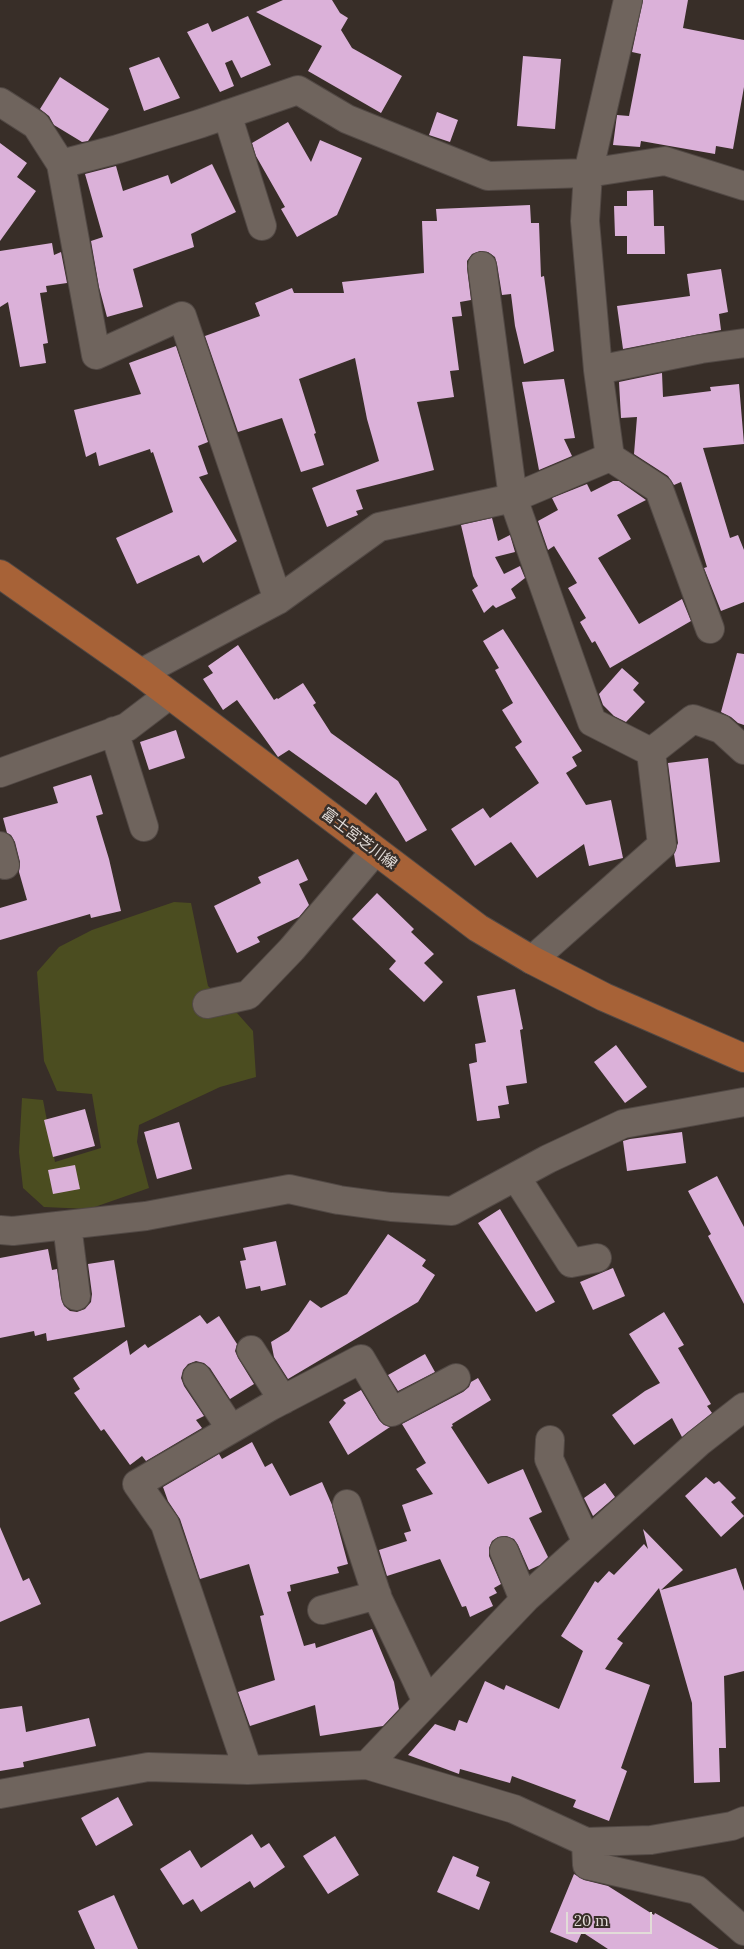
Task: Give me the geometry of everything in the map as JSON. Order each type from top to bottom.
[{"type":"main road","name":"富士宮芝川線","points":[[0,574],[140,673],[478,928],[532,960],[604,998],[744,1058]]},
{"type":"street","points":[[628,0],[588,173],[584,221],[598,370],[610,457],[659,489],[710,629]]},
{"type":"street","points":[[61,164],[118,149],[298,90],[347,119],[488,176],[588,173],[665,161],[743,182]]},
{"type":"street","points":[[0,102],[36,125],[61,164],[96,355],[182,316],[278,600]]},
{"type":"street","points":[[227,114],[262,226]]},
{"type":"street","points":[[482,266],[513,498],[592,722],[651,752]]},
{"type":"street","points":[[598,370],[701,349],[744,343]]},
{"type":"street","points":[[140,673],[278,600],[380,527],[513,498],[610,457]]},
{"type":"street","points":[[0,773],[127,727],[169,695]]},
{"type":"street","points":[[651,752],[692,719],[721,729],[744,750]]},
{"type":"street","points":[[114,731],[144,827]]},
{"type":"street","points":[[532,960],[662,846],[651,752]]},
{"type":"street","points":[[207,1004],[248,995],[292,949],[375,851]]},
{"type":"street","points":[[0,1230],[13,1231],[146,1216],[289,1189],[339,1200],[452,1211],[623,1124],[744,1102]]},
{"type":"street","points":[[516,1177],[571,1263],[597,1258]]},
{"type":"street","points":[[67,1225],[76,1296]]},
{"type":"street","points":[[251,1350],[283,1400]]},
{"type":"street","points":[[248,1770],[165,1524],[137,1484],[231,1429],[361,1359],[392,1412],[456,1378]]},
{"type":"street","points":[[198,1377],[231,1429]]},
{"type":"street","points":[[367,1765],[524,1600],[698,1443],[744,1407]]},
{"type":"street","points":[[550,1440],[549,1459],[587,1543]]},
{"type":"street","points":[[347,1504],[377,1595],[427,1702]]},
{"type":"street","points":[[504,1551],[524,1600]]},
{"type":"street","points":[[322,1610],[377,1595]]},
{"type":"street","points":[[0,1794],[148,1767],[248,1770],[367,1765],[514,1808],[586,1842],[650,1840],[732,1826],[744,1821]]},
{"type":"street","points":[[586,1842],[587,1865],[697,1890],[744,1931]]},
{"type":"green space","points":[[174,902],[191,903],[208,986],[229,1004],[253,1031],[256,1077],[220,1087],[139,1125],[137,1142],[149,1188],[89,1209],[44,1207],[23,1188],[19,1152],[22,1098],[43,1100],[55,1162],[101,1148],[92,1094],[57,1091],[44,1061],[37,972],[59,947],[92,930]]},
{"type":"building","points":[[283,0],[332,0],[340,13],[348,18],[341,30],[352,48],[402,76],[381,113],[308,71],[322,46],[256,12]]},
{"type":"building","points":[[643,0],[688,0],[683,28],[744,40],[744,87],[733,149],[716,146],[715,154],[641,141],[640,147],[613,145],[617,115],[629,116],[641,54],[632,52]]},
{"type":"building","points":[[248,16],[271,65],[241,78],[232,60],[225,63],[234,86],[220,92],[187,32],[208,23],[212,32]]},
{"type":"building","points":[[523,56],[561,59],[555,129],[517,126]]},
{"type":"building","points":[[159,57],[180,98],[144,111],[129,68]]},
{"type":"building","points":[[60,77],[109,109],[88,141],[82,142],[54,125],[49,116],[40,109]]},
{"type":"building","points":[[437,112],[458,120],[450,142],[429,135]]},
{"type":"building","points":[[288,122],[311,162],[320,140],[362,158],[337,215],[297,237],[281,209],[285,207],[256,156],[252,143]]},
{"type":"building","points":[[0,143],[27,163],[17,177],[36,191],[0,241]]},
{"type":"building","points":[[212,164],[236,212],[191,234],[194,247],[133,269],[143,307],[107,317],[99,287],[91,241],[103,237],[85,174],[116,166],[123,191],[168,175],[171,184]]},
{"type":"building","points":[[653,190],[654,226],[664,226],[665,254],[627,254],[627,236],[615,236],[614,206],[627,206],[627,191]]},
{"type":"building","points":[[530,205],[531,223],[539,223],[541,277],[544,276],[554,351],[524,364],[515,326],[511,294],[502,295],[495,257],[488,252],[480,251],[472,254],[467,261],[471,300],[460,302],[462,316],[452,317],[459,370],[450,371],[454,397],[417,402],[434,470],[356,490],[363,509],[356,511],[358,515],[327,527],[312,488],[379,461],[367,419],[355,358],[299,379],[324,465],[301,472],[282,418],[238,432],[205,336],[260,316],[255,303],[292,288],[294,293],[344,293],[342,282],[424,273],[422,221],[437,221],[436,209]]},
{"type":"building","points":[[52,243],[54,255],[61,252],[67,283],[46,286],[47,292],[40,293],[48,343],[43,344],[46,363],[20,367],[8,302],[0,307],[0,251]]},
{"type":"building","points":[[721,269],[728,312],[719,314],[721,330],[623,349],[617,306],[690,296],[687,274]]},
{"type":"building","points":[[176,346],[208,442],[198,446],[208,474],[199,477],[237,541],[203,563],[199,555],[137,584],[116,538],[173,512],[153,452],[151,453],[150,449],[99,466],[96,452],[86,457],[74,410],[141,394],[129,363]]},
{"type":"building","points":[[662,373],[663,397],[711,391],[710,387],[739,384],[744,444],[703,448],[730,538],[738,535],[744,550],[744,602],[721,611],[704,568],[707,567],[681,482],[674,485],[668,476],[634,454],[637,417],[621,418],[619,382]]},
{"type":"building","points":[[564,379],[575,438],[564,439],[572,456],[539,470],[522,382]]},
{"type":"building","points":[[613,481],[619,481],[646,500],[617,515],[631,539],[598,558],[639,624],[682,599],[691,621],[610,668],[595,641],[592,643],[580,622],[586,618],[568,588],[577,583],[554,546],[548,550],[538,521],[558,510],[552,498],[587,484],[591,492]]},
{"type":"building","points":[[492,518],[498,541],[510,535],[515,552],[495,557],[504,574],[520,566],[525,578],[511,589],[516,598],[496,608],[493,605],[484,613],[472,590],[478,586],[473,576],[461,525]]},
{"type":"building","points":[[503,629],[582,751],[572,757],[577,766],[566,773],[586,805],[611,800],[623,858],[589,866],[584,844],[537,878],[511,842],[475,866],[451,829],[483,808],[490,818],[539,783],[515,747],[522,742],[502,710],[513,703],[495,670],[499,668],[483,641]]},
{"type":"building","points":[[238,645],[274,700],[303,683],[316,703],[313,705],[331,733],[398,781],[427,830],[406,842],[376,792],[366,805],[289,750],[278,757],[237,700],[223,710],[203,679],[213,673],[208,666]]},
{"type":"building","points":[[737,653],[744,654],[744,725],[721,712]]},
{"type":"building","points":[[622,668],[639,683],[633,690],[645,702],[626,722],[614,716],[603,705],[599,694]]},
{"type":"building","points":[[176,730],[185,758],[149,770],[140,742]]},
{"type":"building","points":[[708,758],[720,862],[676,867],[674,854],[678,843],[668,763]]},
{"type":"building","points":[[91,775],[103,814],[96,816],[109,859],[121,911],[91,918],[90,914],[0,940],[0,908],[27,900],[19,872],[20,862],[15,842],[11,835],[7,833],[3,818],[58,803],[53,787]]},
{"type":"building","points":[[298,859],[308,880],[299,884],[309,905],[299,917],[257,937],[260,942],[237,953],[214,906],[261,883],[258,877]]},
{"type":"building","points":[[377,893],[414,929],[411,932],[434,954],[424,963],[443,982],[424,1002],[389,969],[396,961],[352,919]]},
{"type":"building","points":[[515,989],[523,1029],[520,1030],[527,1083],[506,1086],[509,1104],[498,1106],[500,1118],[477,1121],[469,1064],[477,1062],[475,1044],[486,1042],[477,996]]},
{"type":"building","points":[[616,1045],[647,1087],[625,1103],[594,1062]]},
{"type":"building","points":[[85,1109],[95,1146],[53,1157],[44,1120]]},
{"type":"building","points":[[179,1122],[192,1169],[157,1179],[144,1132]]},
{"type":"building","points":[[682,1132],[686,1163],[627,1171],[623,1141]]},
{"type":"building","points":[[75,1165],[80,1189],[53,1194],[48,1170]]},
{"type":"building","points":[[717,1176],[744,1227],[744,1304],[708,1236],[711,1234],[688,1191]]},
{"type":"building","points":[[500,1209],[555,1302],[536,1312],[478,1223]]},
{"type":"building","points":[[388,1234],[426,1260],[422,1266],[435,1275],[418,1302],[288,1379],[274,1357],[271,1342],[289,1331],[310,1300],[321,1308],[347,1294]]},
{"type":"building","points":[[276,1241],[286,1285],[261,1291],[260,1286],[246,1289],[240,1261],[246,1260],[243,1248]]},
{"type":"building","points":[[48,1249],[52,1270],[57,1269],[61,1298],[64,1306],[70,1311],[77,1312],[85,1309],[91,1302],[92,1294],[88,1264],[114,1260],[125,1327],[47,1341],[46,1333],[35,1336],[34,1331],[0,1338],[0,1258]]},
{"type":"building","points":[[613,1268],[625,1296],[593,1310],[580,1282]]},
{"type":"building","points":[[664,1312],[684,1345],[678,1348],[711,1404],[707,1406],[712,1413],[682,1437],[672,1418],[634,1445],[612,1415],[645,1391],[660,1383],[629,1334]]},
{"type":"building","points":[[200,1315],[207,1324],[219,1316],[237,1344],[235,1351],[254,1384],[230,1399],[210,1368],[204,1363],[196,1361],[188,1364],[183,1370],[181,1378],[184,1386],[204,1416],[196,1420],[202,1428],[146,1461],[142,1456],[130,1465],[104,1429],[101,1431],[74,1393],[80,1389],[73,1378],[127,1340],[130,1355],[145,1344],[148,1348]]},
{"type":"building","points":[[425,1354],[435,1372],[398,1391],[388,1375]]},
{"type":"building","points":[[478,1378],[491,1400],[452,1424],[453,1426],[451,1427],[488,1484],[523,1469],[542,1512],[529,1518],[548,1557],[540,1565],[529,1570],[514,1539],[506,1536],[498,1537],[492,1541],[489,1548],[489,1556],[501,1584],[494,1588],[497,1593],[489,1597],[493,1606],[470,1617],[466,1606],[462,1607],[440,1559],[387,1576],[379,1550],[407,1541],[404,1533],[411,1531],[402,1505],[433,1494],[416,1469],[426,1463],[402,1424],[463,1392],[469,1387],[471,1382]]},
{"type":"building","points":[[361,1390],[379,1420],[384,1425],[390,1427],[348,1455],[329,1422],[346,1403],[343,1400]]},
{"type":"building","points":[[252,1442],[265,1467],[272,1463],[290,1496],[322,1482],[332,1505],[348,1564],[337,1567],[339,1573],[290,1585],[291,1591],[287,1592],[304,1646],[315,1643],[316,1648],[372,1629],[394,1682],[399,1709],[383,1726],[320,1736],[315,1705],[250,1726],[238,1692],[275,1680],[260,1616],[264,1615],[249,1564],[200,1579],[180,1519],[168,1501],[163,1487],[219,1454],[222,1459]]},
{"type":"building","points":[[706,1477],[714,1484],[719,1481],[736,1498],[731,1502],[744,1516],[721,1537],[685,1496]]},
{"type":"building","points":[[605,1483],[615,1497],[593,1516],[584,1498]]},
{"type":"building","points":[[0,1527],[23,1581],[29,1578],[41,1604],[0,1622]]},
{"type":"building","points":[[643,1529],[683,1570],[661,1590],[736,1568],[744,1591],[744,1671],[724,1676],[726,1748],[719,1748],[720,1782],[694,1783],[692,1703],[659,1588],[617,1639],[623,1643],[605,1669],[650,1685],[621,1768],[627,1771],[609,1821],[573,1807],[576,1800],[512,1776],[510,1783],[460,1769],[459,1774],[408,1755],[435,1724],[455,1731],[459,1720],[467,1723],[485,1681],[504,1690],[506,1685],[559,1709],[583,1651],[561,1636],[595,1581],[598,1583],[609,1571],[614,1575],[644,1544],[648,1549]]},
{"type":"building","points":[[22,1706],[26,1732],[89,1718],[96,1746],[23,1762],[24,1767],[0,1771],[0,1709]]},
{"type":"building","points":[[118,1797],[133,1825],[96,1846],[81,1818]]},
{"type":"building","points":[[252,1834],[261,1848],[269,1843],[285,1867],[254,1888],[250,1881],[201,1912],[193,1899],[183,1905],[160,1869],[190,1850],[201,1868]]},
{"type":"building","points":[[335,1836],[359,1875],[328,1894],[303,1856]]},
{"type":"building","points":[[453,1856],[479,1867],[476,1876],[490,1882],[479,1910],[437,1892]]},
{"type":"building","points":[[574,1874],[584,1880],[608,1886],[654,1915],[655,1913],[719,1949],[608,1949],[582,1932],[577,1943],[550,1932]]},
{"type":"building","points":[[114,1895],[138,1949],[95,1949],[78,1911]]}]
